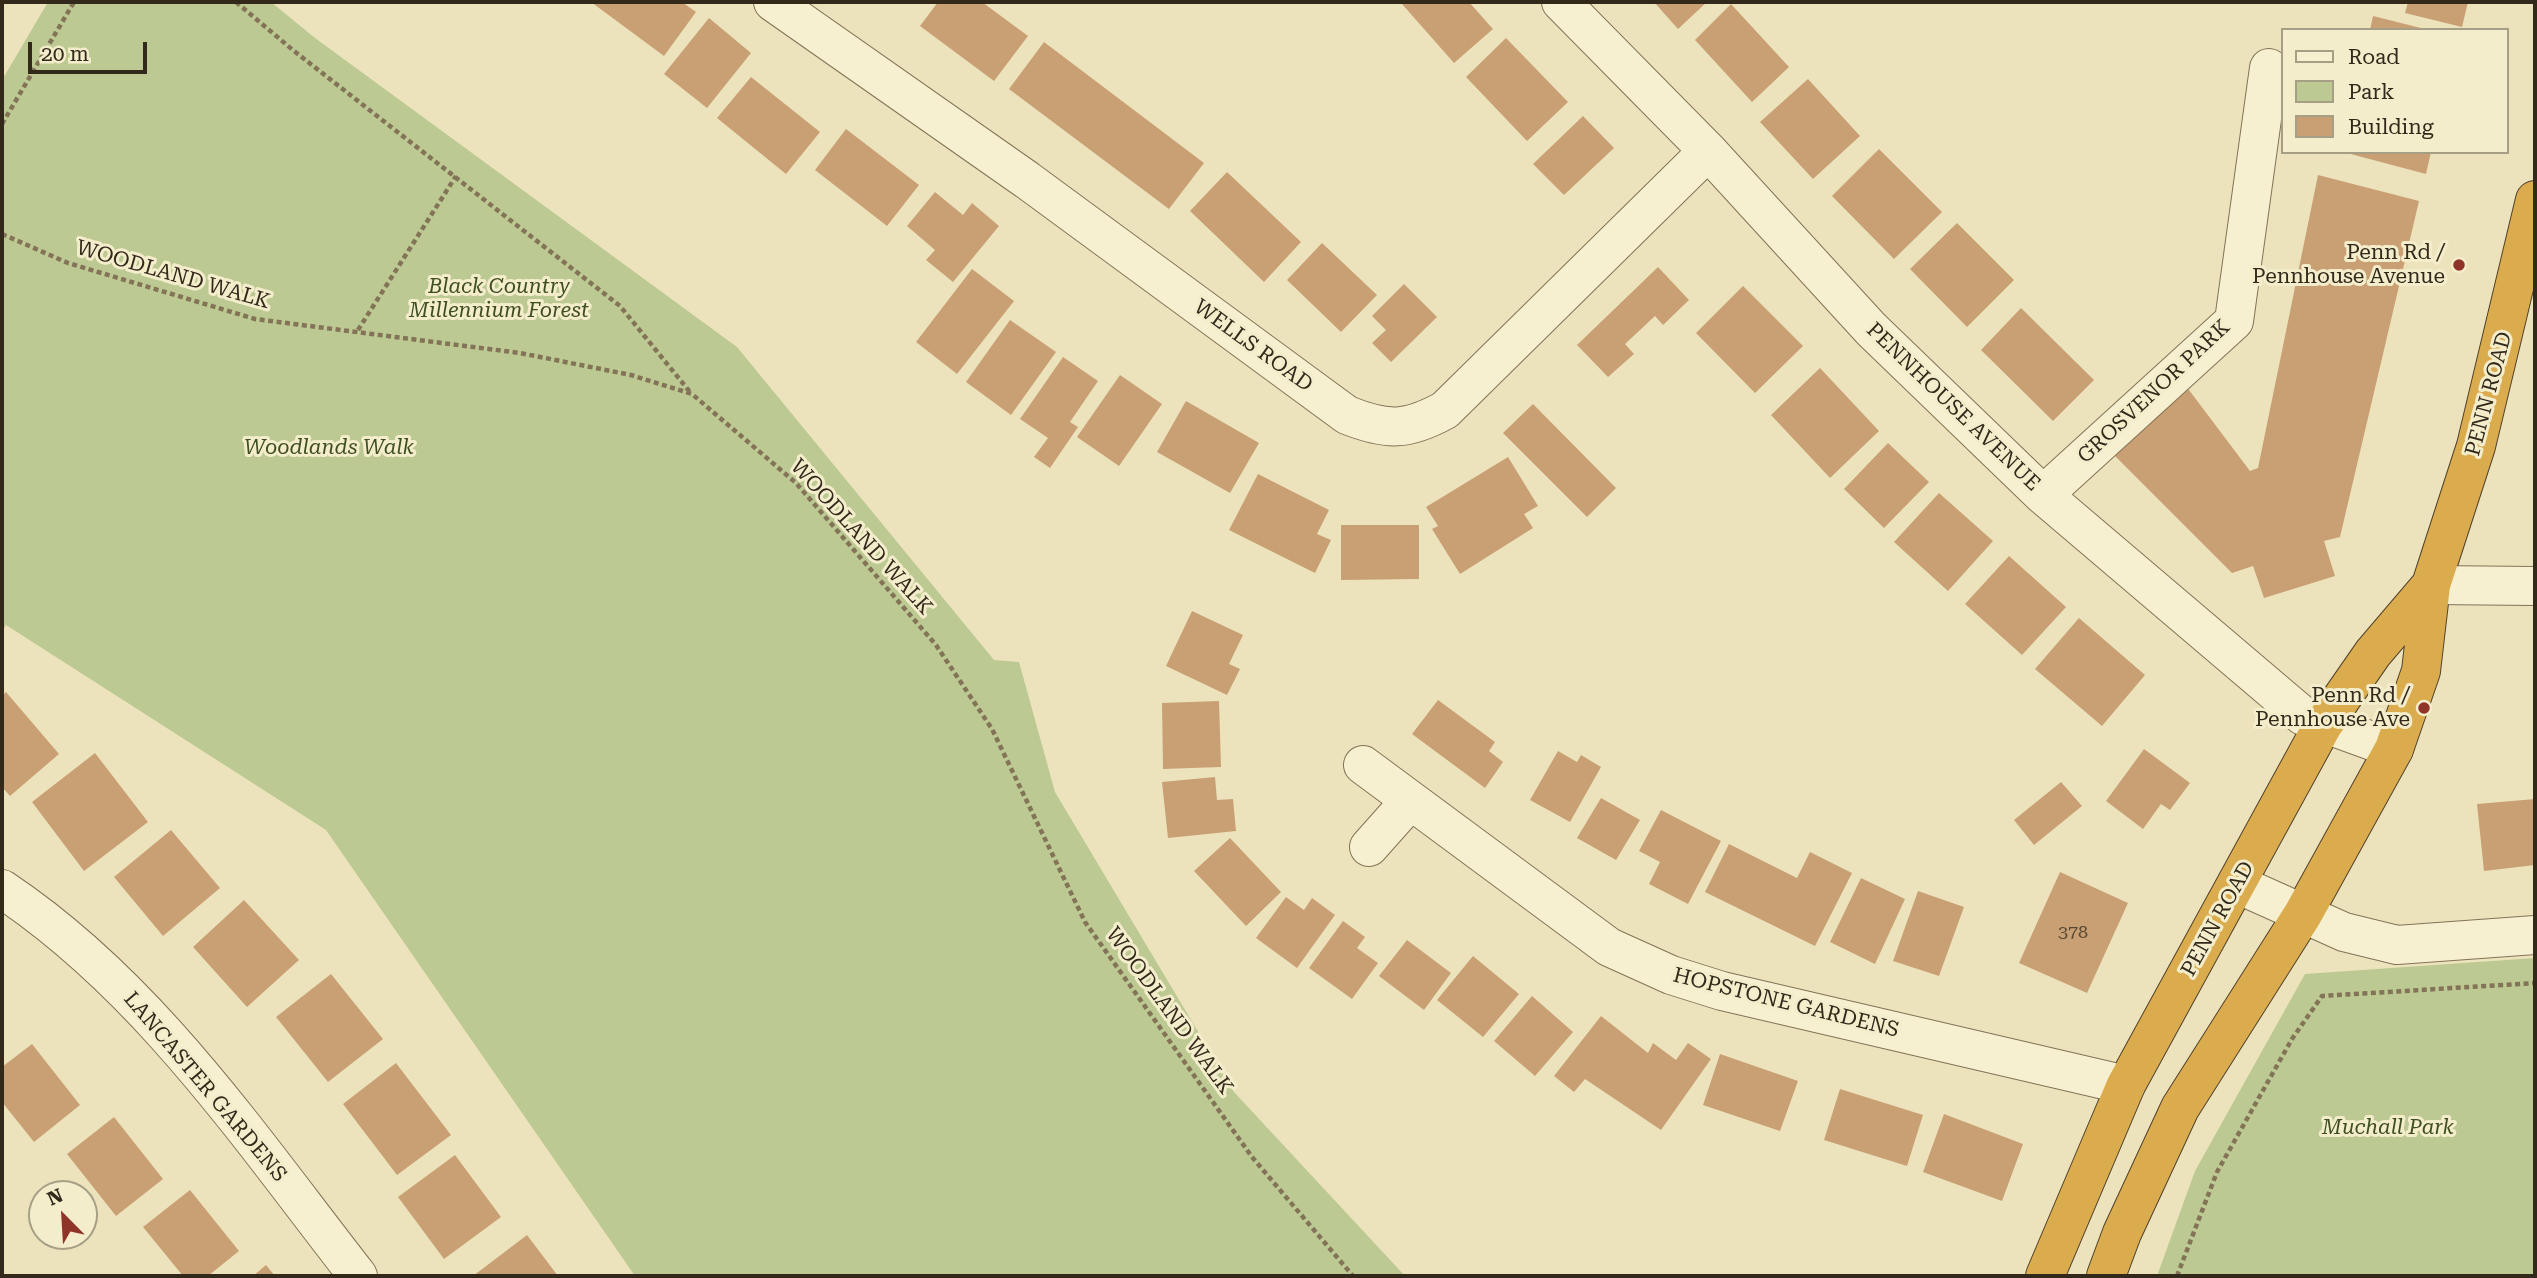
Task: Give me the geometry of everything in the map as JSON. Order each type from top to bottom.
[{"type":"highway","name":"PENN ROAD","points":[[2106,1276],[2122,1233],[2180,1108],[2303,914],[2393,749],[2421,671],[2431,585],[2476,446],[2535,200]]},
{"type":"highway","name":"PENN ROAD","points":[[2045,1276],[2126,1085],[2323,725],[2373,653],[2431,585]]},
{"type":"street","name":"WELLS ROAD","points":[[773,2],[1027,180],[1347,415],[1373,425],[1400,428],[1423,422],[1445,410],[1708,151]]},
{"type":"street","name":"PENNHOUSE AVENUE","points":[[1561,2],[1708,151],[1871,329],[2043,495],[2304,716],[2393,749]]},
{"type":"street","name":"GROSVENOR PARK","points":[[2043,495],[2234,321],[2269,68]]},
{"type":"street","points":[[2431,585],[2535,586]]},
{"type":"street","name":"HOPSTONE GARDENS","points":[[1363,765],[1409,802],[1609,947],[1671,975],[1722,991],[2126,1085]]},
{"type":"street","points":[[1369,847],[1409,802]]},
{"type":"street","points":[[2237,884],[2344,932],[2397,945],[2535,935]]},
{"type":"street","name":"LANCASTER GARDENS","points":[[2,889],[44,917],[100,965],[152,1016],[358,1276]]},
{"type":"path","points":[[2,124],[74,2]]},
{"type":"path","points":[[236,2],[620,306],[691,394]]},
{"type":"path","points":[[358,330],[456,176]]},
{"type":"path","name":"WOODLAND WALK","points":[[2,234],[68,263],[255,319],[358,330],[520,353],[631,375],[691,394],[796,483],[936,645],[992,729],[1085,922],[1252,1157],[1353,1276]]},
{"type":"path","points":[[2177,1276],[2217,1172],[2292,1040],[2322,996],[2535,983]]},
{"type":"green space","name":"Woodlands Walk","points":[[48,2],[271,2],[315,38],[737,347],[994,660],[1019,662],[1055,792],[1234,1092],[1405,1276],[635,1276],[326,830],[6,625],[2,631],[2,80]]},
{"type":"green space","name":"Muchall Park","points":[[2535,958],[2535,1276],[2157,1276],[2195,1171],[2305,974]]},
{"type":"building","points":[[591,2],[682,2],[696,12],[664,56]]},
{"type":"building","points":[[938,2],[982,2],[1028,36],[994,81],[920,26]]},
{"type":"building","points":[[1469,2],[1493,29],[1454,63],[1402,4]]},
{"type":"building","points":[[1654,2],[1707,2],[1678,29]]},
{"type":"building","points":[[2408,2],[2468,2],[2462,27],[2405,13]]},
{"type":"building","points":[[1731,4],[1789,67],[1752,102],[1695,40]]},
{"type":"building","points":[[2373,16],[2421,28],[2370,28]]},
{"type":"building","points":[[709,18],[751,53],[707,108],[664,74]]},
{"type":"building","points":[[1506,38],[1568,102],[1527,141],[1466,77]]},
{"type":"building","points":[[1044,42],[1204,163],[1169,209],[1009,89]]},
{"type":"building","points":[[751,77],[820,132],[786,174],[717,118]]},
{"type":"building","points":[[1808,79],[1860,136],[1813,179],[1760,122]]},
{"type":"building","points":[[1583,116],[1614,148],[1564,195],[1533,164]]},
{"type":"building","points":[[846,129],[919,185],[887,226],[815,170]]},
{"type":"building","points":[[1879,149],[1942,212],[1894,259],[1832,196]]},
{"type":"building","points":[[2351,154],[2431,154],[2426,174]]},
{"type":"building","points":[[1227,172],[1301,242],[1264,282],[1190,211]]},
{"type":"building","points":[[2318,175],[2419,201],[2340,537],[2324,541],[2335,576],[2264,598],[2253,566],[2232,573],[2114,455],[2186,386],[2250,471],[2258,468]]},
{"type":"building","points":[[935,192],[963,215],[972,203],[999,226],[953,282],[926,260],[935,250],[907,226]]},
{"type":"building","points":[[1957,223],[2014,280],[1967,327],[1910,269]]},
{"type":"building","points":[[1322,243],[1377,295],[1341,332],[1287,280]]},
{"type":"building","points":[[1658,267],[1689,300],[1663,325],[1655,316],[1625,344],[1634,354],[1608,377],[1577,345]]},
{"type":"building","points":[[972,269],[1014,301],[957,374],[916,342]]},
{"type":"building","points":[[1404,284],[1437,317],[1391,362],[1372,343],[1386,330],[1372,316]]},
{"type":"building","points":[[1743,286],[1803,346],[1755,393],[1696,333]]},
{"type":"building","points":[[2021,308],[2094,380],[2053,421],[1981,350]]},
{"type":"building","points":[[1010,320],[1056,352],[1011,415],[966,382]]},
{"type":"building","points":[[1063,357],[1098,381],[1070,422],[1078,427],[1050,468],[1034,457],[1048,438],[1020,419]]},
{"type":"building","points":[[1820,368],[1879,431],[1830,478],[1771,415]]},
{"type":"building","points":[[1120,375],[1162,404],[1119,466],[1077,437]]},
{"type":"building","points":[[1186,401],[1259,443],[1230,493],[1157,452]]},
{"type":"building","points":[[1533,404],[1616,488],[1587,517],[1503,433]]},
{"type":"building","points":[[1888,443],[1929,482],[1884,528],[1844,489]]},
{"type":"building","points":[[1508,457],[1538,506],[1524,514],[1533,528],[1460,574],[1432,529],[1438,526],[1426,507]]},
{"type":"building","points":[[1258,474],[1329,510],[1317,534],[1331,540],[1315,573],[1229,530]]},
{"type":"building","points":[[1939,493],[1993,541],[1948,591],[1894,542]]},
{"type":"building","points":[[1341,525],[1419,525],[1419,579],[1341,580]]},
{"type":"building","points":[[2009,556],[2066,607],[2022,655],[1965,604]]},
{"type":"building","points":[[1192,611],[1243,635],[1229,664],[1240,669],[1227,695],[1166,666]]},
{"type":"building","points":[[2079,618],[2145,675],[2102,726],[2035,669]]},
{"type":"building","points":[[6,692],[59,754],[10,796],[2,787],[2,696]]},
{"type":"building","points":[[1438,700],[1495,742],[1489,751],[1503,762],[1485,788],[1412,734]]},
{"type":"building","points":[[1219,701],[1221,767],[1163,769],[1162,703]]},
{"type":"building","points":[[2144,749],[2190,783],[2170,810],[2161,804],[2143,829],[2106,801]]},
{"type":"building","points":[[1558,751],[1577,762],[1581,755],[1601,767],[1570,822],[1530,800]]},
{"type":"building","points":[[95,753],[148,822],[84,871],[32,802]]},
{"type":"building","points":[[1215,777],[1217,800],[1233,799],[1236,831],[1168,838],[1162,782]]},
{"type":"building","points":[[2061,782],[2082,806],[2034,845],[2014,820]]},
{"type":"building","points":[[1601,798],[1640,820],[1616,860],[1577,838]]},
{"type":"building","points":[[2535,799],[2535,865],[2484,871],[2477,804]]},
{"type":"building","points":[[1661,810],[1721,841],[1688,904],[1649,884],[1660,862],[1639,851]]},
{"type":"building","points":[[171,830],[220,888],[163,936],[114,877]]},
{"type":"building","points":[[1230,838],[1281,892],[1246,926],[1194,871]]},
{"type":"building","points":[[1729,844],[1797,878],[1810,852],[1852,873],[1815,946],[1705,892]]},
{"type":"building","points":[[2060,872],[2128,903],[2087,993],[2019,963]]},
{"type":"building","points":[[1861,878],[1905,899],[1875,964],[1830,942]]},
{"type":"building","points":[[1918,891],[1964,907],[1939,976],[1893,961]]},
{"type":"building","points":[[1286,897],[1304,910],[1312,898],[1335,915],[1297,968],[1256,938]]},
{"type":"building","points":[[244,900],[299,960],[247,1007],[193,947]]},
{"type":"building","points":[[1343,921],[1365,937],[1357,948],[1378,963],[1352,999],[1309,968]]},
{"type":"building","points":[[1407,940],[1451,973],[1424,1010],[1379,976]]},
{"type":"building","points":[[1473,956],[1519,994],[1483,1037],[1437,1000]]},
{"type":"building","points":[[331,974],[383,1039],[328,1082],[276,1017]]},
{"type":"building","points":[[1532,996],[1573,1032],[1535,1076],[1494,1041]]},
{"type":"building","points":[[1601,1016],[1648,1053],[1653,1043],[1676,1060],[1688,1043],[1711,1059],[1661,1130],[1585,1079],[1574,1092],[1554,1076]]},
{"type":"building","points":[[32,1044],[80,1105],[34,1142],[2,1102],[2,1067]]},
{"type":"building","points":[[1720,1054],[1798,1081],[1780,1131],[1703,1105]]},
{"type":"building","points":[[396,1063],[451,1135],[397,1175],[343,1104]]},
{"type":"building","points":[[1840,1089],[1923,1115],[1907,1166],[1824,1140]]},
{"type":"building","points":[[1944,1114],[2023,1144],[2002,1201],[1923,1172]]},
{"type":"building","points":[[114,1117],[163,1179],[116,1216],[98,1193],[98,1180],[88,1180],[67,1154]]},
{"type":"building","points":[[455,1155],[501,1217],[444,1259],[398,1197]]},
{"type":"building","points":[[190,1190],[239,1251],[208,1276],[183,1276],[143,1227]]},
{"type":"building","points":[[527,1235],[558,1276],[473,1276]]},
{"type":"building","points":[[266,1265],[275,1276],[253,1276]]},
{"type":"place","name":"Penn Rd / Pennhouse Avenue","points":[[2459,265]]},
{"type":"place","name":"Penn Rd / Pennhouse Ave","points":[[2424,708]]},
{"type":"park label","name":"Black Country Millennium Forest","points":[[499,299]]}]
